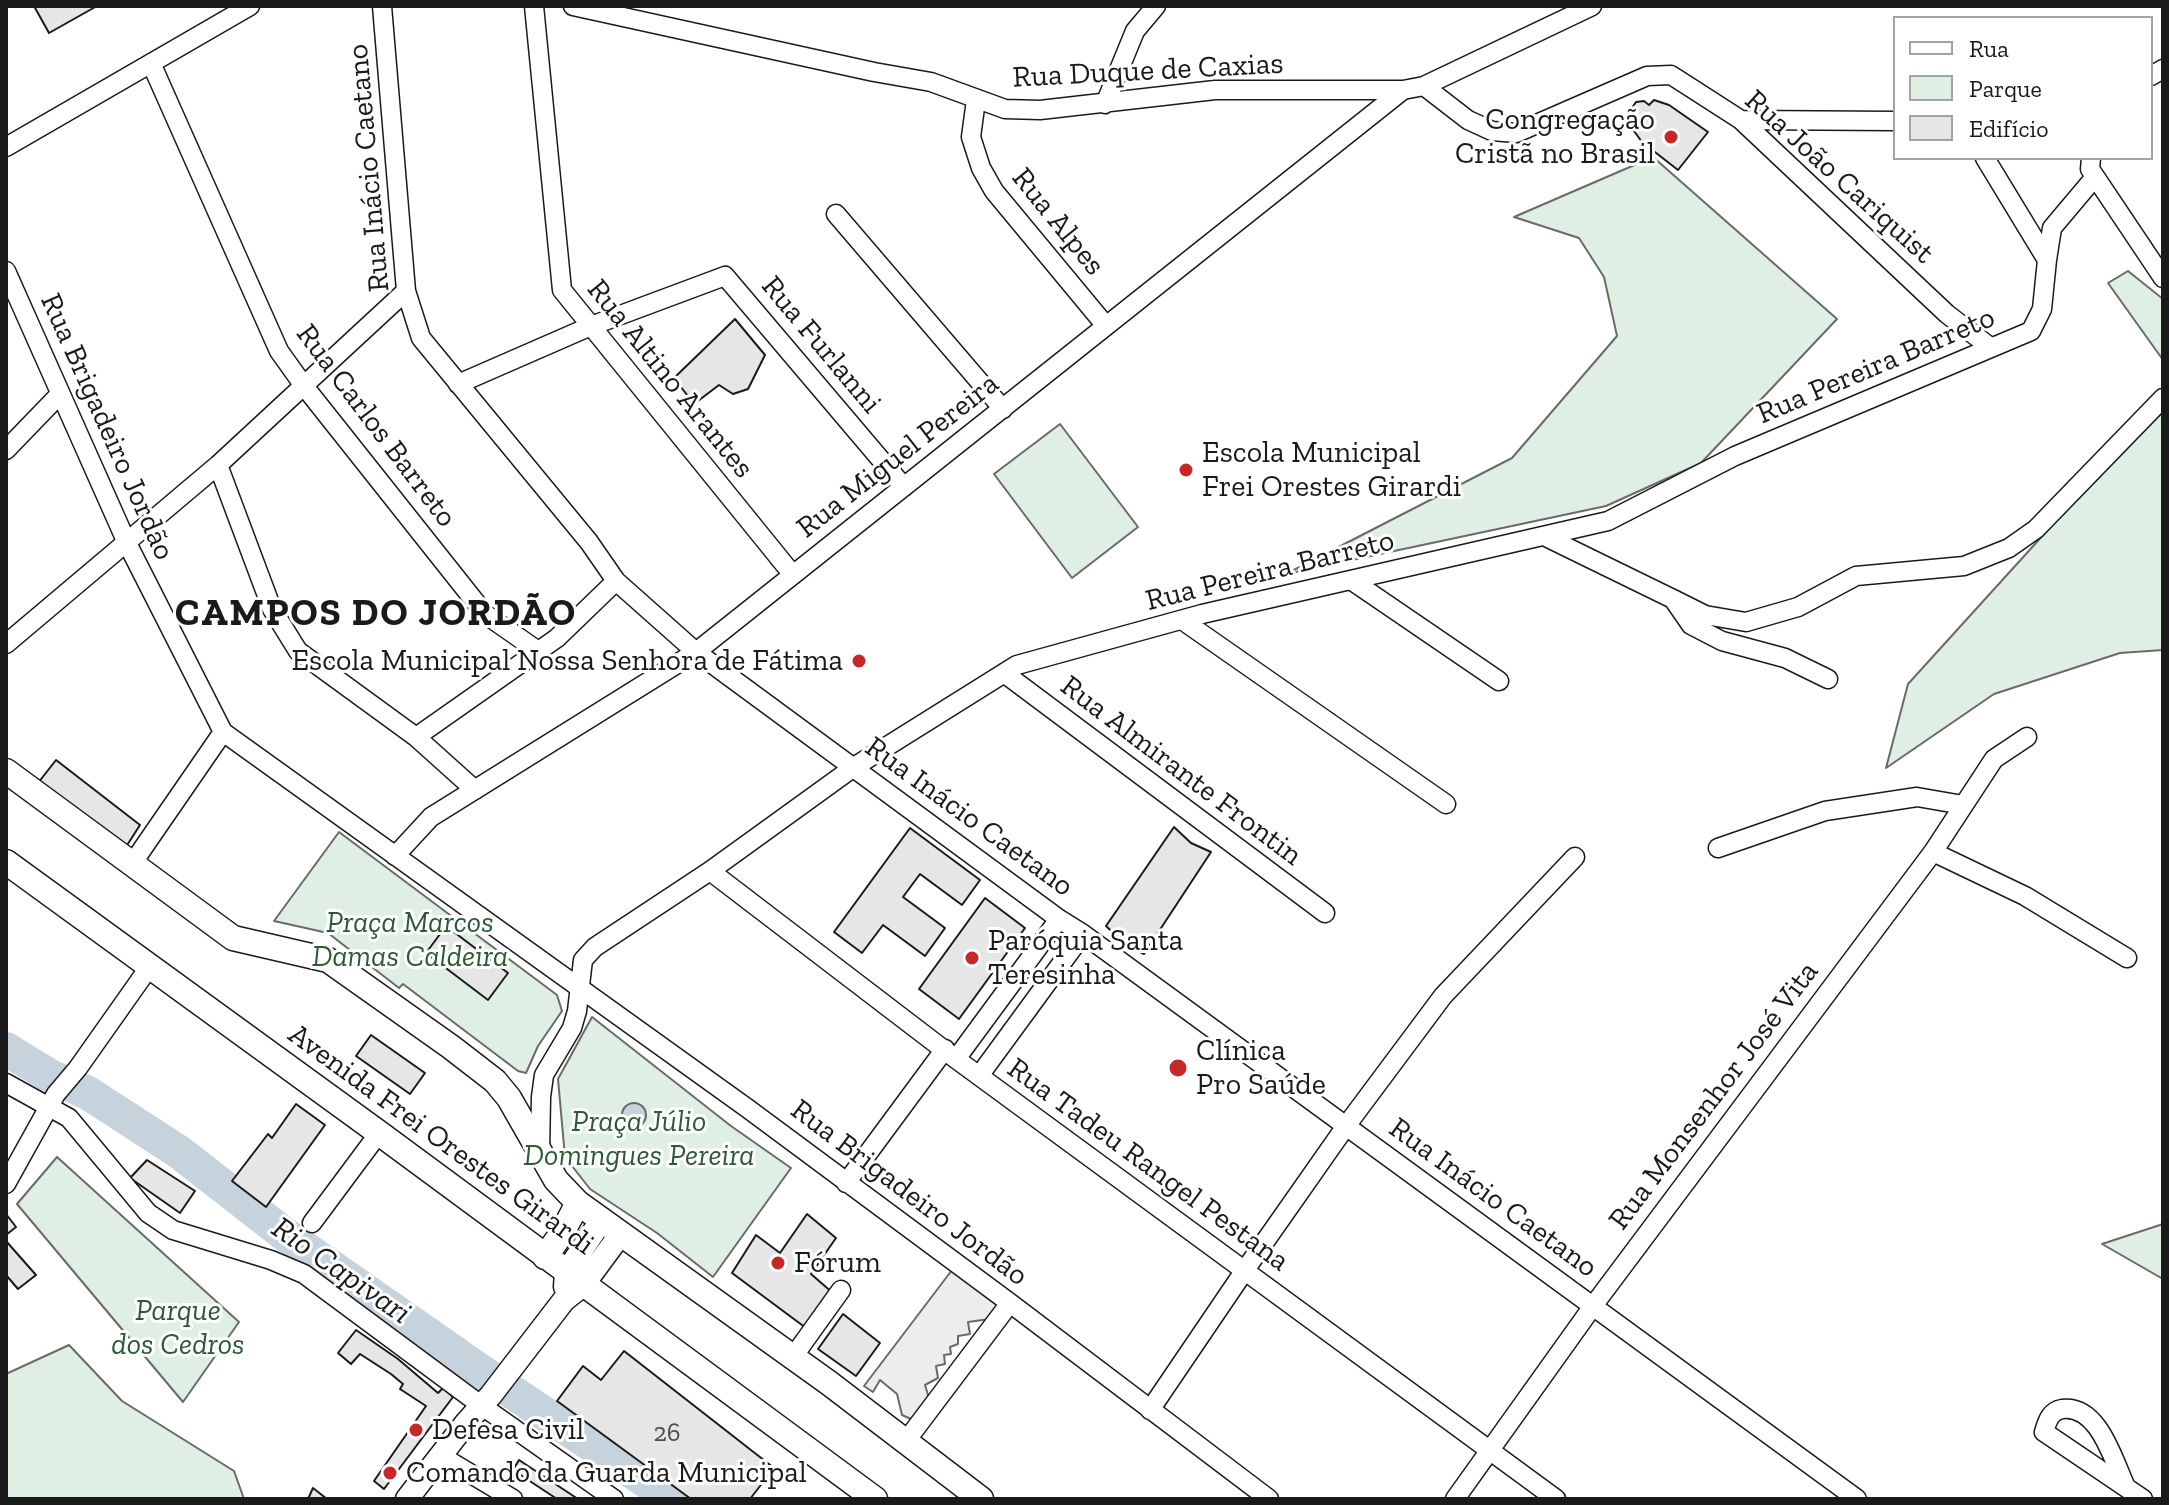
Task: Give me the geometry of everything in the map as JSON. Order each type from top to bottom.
[{"type":"main road","points":[[6,771],[233,938],[328,960],[451,1047],[495,1081],[509,1098],[556,1180],[578,1203],[793,1357],[981,1499]]},
{"type":"main road","name":"Avenida Frei Orestes Girardi","points":[[6,862],[545,1257],[571,1286],[875,1499]]},
{"type":"main road","points":[[545,1257],[578,1203]]},
{"type":"street","points":[[6,147],[250,6]]},
{"type":"street","name":"Rua Inácio Caetano","points":[[382,6],[406,291],[421,338],[589,542],[616,581],[696,652],[1857,1499]]},
{"type":"street","name":"Rua Altino Arantes","points":[[534,6],[562,290],[793,575]]},
{"type":"street","name":"Rua Duque de Caxias","points":[[573,6],[931,82],[1005,109],[1040,110],[1215,90],[1403,90]]},
{"type":"street","points":[[1105,104],[1135,31],[1156,6]]},
{"type":"street","points":[[1424,86],[1592,6]]},
{"type":"street","name":"Rua Carlos Barreto","points":[[151,63],[279,351],[485,614],[538,651]]},
{"type":"street","name":"Rua João Cariquist","points":[[1424,86],[1468,120],[1492,131],[1516,133],[1647,76],[1671,75],[1741,120],[1947,314],[1990,347]]},
{"type":"street","name":"Rua Miguel Pereira","points":[[395,856],[431,817],[696,652],[1403,90],[1424,86]]},
{"type":"street","name":"Rua Alpes","points":[[976,100],[971,137],[981,168],[994,191],[1106,326]]},
{"type":"street","points":[[1741,120],[1893,121]]},
{"type":"street","points":[[1986,160],[2047,260]]},
{"type":"street","points":[[2091,160],[2090,169],[2163,278]]},
{"type":"street","points":[[2047,260],[2052,228],[2095,177]]},
{"type":"street","points":[[836,214],[1003,409]]},
{"type":"street","name":"Rua Pereira Barreto","points":[[540,1154],[544,1075],[572,1028],[583,960],[595,947],[710,871],[854,767],[1017,665],[1182,620],[1608,521],[1735,456],[2031,331],[2042,309],[2047,260]]},
{"type":"street","name":"Rua Brigadeiro Jordão","points":[[6,271],[127,543],[223,732],[747,1108],[1269,1499]]},
{"type":"street","name":"Rua Furlanni","points":[[591,326],[725,276],[904,487]]},
{"type":"street","points":[[6,644],[218,465],[406,291]]},
{"type":"street","points":[[458,384],[591,326]]},
{"type":"street","points":[[6,450],[60,394]]},
{"type":"street","points":[[1544,536],[1705,615],[1746,622],[1798,607],[1856,576],[1964,566],[2009,548],[2036,529],[2163,398]]},
{"type":"street","points":[[218,465],[272,609],[298,651],[416,737],[475,790]]},
{"type":"street","points":[[1351,580],[1499,681]]},
{"type":"street","points":[[416,737],[557,638],[616,581]]},
{"type":"street","points":[[1673,599],[1691,625],[1722,641],[1785,658],[1828,679]]},
{"type":"street","points":[[1182,620],[1446,804]]},
{"type":"street","name":"Rua Almirante Frontin","points":[[1004,673],[1325,913]]},
{"type":"street","points":[[132,864],[223,732]]},
{"type":"street","name":"Rua Monsenhor José Vita","points":[[1455,1499],[1593,1306],[1933,852],[1994,759],[2027,737]]},
{"type":"street","points":[[1718,848],[1825,811],[1917,797],[1963,805]]},
{"type":"street","points":[[1933,852],[2025,896],[2127,958]]},
{"type":"street","points":[[1150,1410],[1346,1126],[1443,996],[1575,857]]},
{"type":"street","name":"Rua Tadeu Rangel Pestana","points":[[710,871],[979,1076],[1556,1499]]},
{"type":"street","points":[[846,1183],[1059,919]]},
{"type":"street","points":[[979,1076],[1083,934]]},
{"type":"street","points":[[6,1184],[53,1100],[150,966]]},
{"type":"street","points":[[6,1083],[53,1100],[148,1213],[173,1230],[271,1260],[304,1274],[486,1400],[614,1499]]},
{"type":"street","points":[[312,1223],[379,1133]]},
{"type":"street","points":[[407,1499],[511,1369],[611,1228]]},
{"type":"street","points":[[793,1357],[841,1290]]},
{"type":"street","points":[[906,1441],[1010,1303]]},
{"type":"street","points":[[2125,1485],[2098,1425],[2074,1409],[2058,1410],[2048,1418],[2044,1432],[2143,1499]]},
{"type":"street","points":[[441,1456],[513,1499]]},
{"type":"green space","points":[[1653,157],[1837,319],[1701,463],[1606,506],[1286,574],[1512,458],[1617,336],[1604,277],[1579,238],[1514,217]]},
{"type":"green space","points":[[2128,271],[2163,299],[2163,360],[2108,283]]},
{"type":"green space","points":[[2163,403],[2163,650],[2120,653],[1994,694],[1886,768],[1908,684]]},
{"type":"green space","points":[[1060,424],[1138,527],[1072,578],[994,474]]},
{"type":"green space","name":"Praça Marcos Damas Caldeira","points":[[339,832],[557,995],[562,1011],[538,1046],[526,1073],[518,1071],[403,984],[399,988],[328,933],[274,921]]},
{"type":"green space","name":"Praça Júlio Domingues Pereira","points":[[592,1017],[731,1126],[791,1168],[713,1277],[657,1233],[590,1189],[565,1157],[558,1079]]},
{"type":"green space","name":"Parque dos Cedros","points":[[57,1157],[239,1322],[183,1402],[17,1204]]},
{"type":"green space","points":[[2163,1224],[2163,1279],[2102,1244]]},
{"type":"green space","points":[[69,1345],[122,1401],[234,1471],[244,1499],[6,1499],[6,1374]]},
{"type":"shaded area","points":[[634,1103],[642,1107],[646,1115],[642,1123],[634,1127],[626,1123],[622,1115],[626,1107]]},
{"type":"shaded area","points":[[952,1270],[999,1306],[990,1319],[968,1322],[970,1334],[958,1336],[958,1344],[950,1347],[951,1354],[944,1355],[945,1364],[936,1366],[938,1378],[925,1385],[932,1398],[911,1419],[902,1415],[897,1394],[880,1380],[873,1392],[864,1386]]},
{"type":"building","points":[[34,6],[97,6],[49,33]]},
{"type":"building","name":"Congregação Cristã no Brasil","points":[[1654,100],[1669,105],[1708,132],[1678,170],[1642,142],[1631,127],[1635,123],[1629,112],[1636,102],[1644,101],[1649,105]]},
{"type":"building","points":[[735,319],[765,355],[748,389],[733,394],[719,385],[694,404],[674,378]]},
{"type":"building","points":[[56,760],[140,825],[124,850],[38,783]]},
{"type":"building","points":[[1174,827],[1191,843],[1211,852],[1144,954],[1125,944],[1106,926]]},
{"type":"building","points":[[910,828],[980,880],[962,905],[920,874],[903,897],[945,928],[925,956],[883,925],[862,953],[834,932]]},
{"type":"building","name":"Paróquia Santa Teresinha","points":[[985,898],[1025,928],[959,1019],[919,989]]},
{"type":"building","points":[[446,926],[508,973],[488,1000],[426,953]]},
{"type":"building","points":[[371,1035],[425,1073],[410,1094],[356,1056]]},
{"type":"building","points":[[296,1104],[325,1125],[266,1207],[232,1181],[268,1134],[272,1138]]},
{"type":"building","points":[[147,1160],[195,1191],[180,1213],[130,1178]]},
{"type":"building","points":[[6,1214],[16,1227],[6,1235]]},
{"type":"building","name":"Fórum","points":[[807,1214],[836,1238],[811,1274],[834,1294],[806,1328],[732,1273],[756,1235],[780,1253]]},
{"type":"building","points":[[6,1241],[36,1275],[18,1289],[6,1275]]},
{"type":"building","points":[[843,1314],[880,1343],[856,1376],[818,1349]]},
{"type":"building","points":[[356,1330],[398,1359],[438,1393],[443,1388],[453,1397],[384,1489],[374,1481],[426,1406],[400,1389],[403,1384],[391,1374],[360,1354],[351,1364],[338,1353]]},
{"type":"building","points":[[624,1351],[774,1468],[750,1499],[691,1499],[557,1401],[583,1366],[601,1380]]},
{"type":"building","points":[[519,1460],[578,1499],[557,1499],[513,1470]]},
{"type":"building","points":[[313,1488],[327,1499],[308,1499]]},
{"type":"waterway","name":"Rio Capivari","points":[[6,1049],[50,1076],[88,1093],[179,1152],[283,1233],[482,1372],[673,1499]]},
{"type":"place","name":"Congregação Cristã no Brasil","points":[[1671,137]]},
{"type":"place","name":"Escola Municipal Frei Orestes Girardi","points":[[1186,470]]},
{"type":"place","name":"Escola Municipal Nossa Senhora de Fátima","points":[[859,661]]},
{"type":"place","name":"Paróquia Santa Teresinha","points":[[972,958]]},
{"type":"place","name":"Clínica Pro Saúde","points":[[1178,1068]]},
{"type":"place","name":"Fórum","points":[[778,1263]]},
{"type":"place","name":"Defesa Civil","points":[[416,1430]]},
{"type":"place","name":"Comando da Guarda Municipal","points":[[390,1473]]},
{"type":"district","name":"CAMPOS DO JORDÃO","points":[[376,614]]}]
